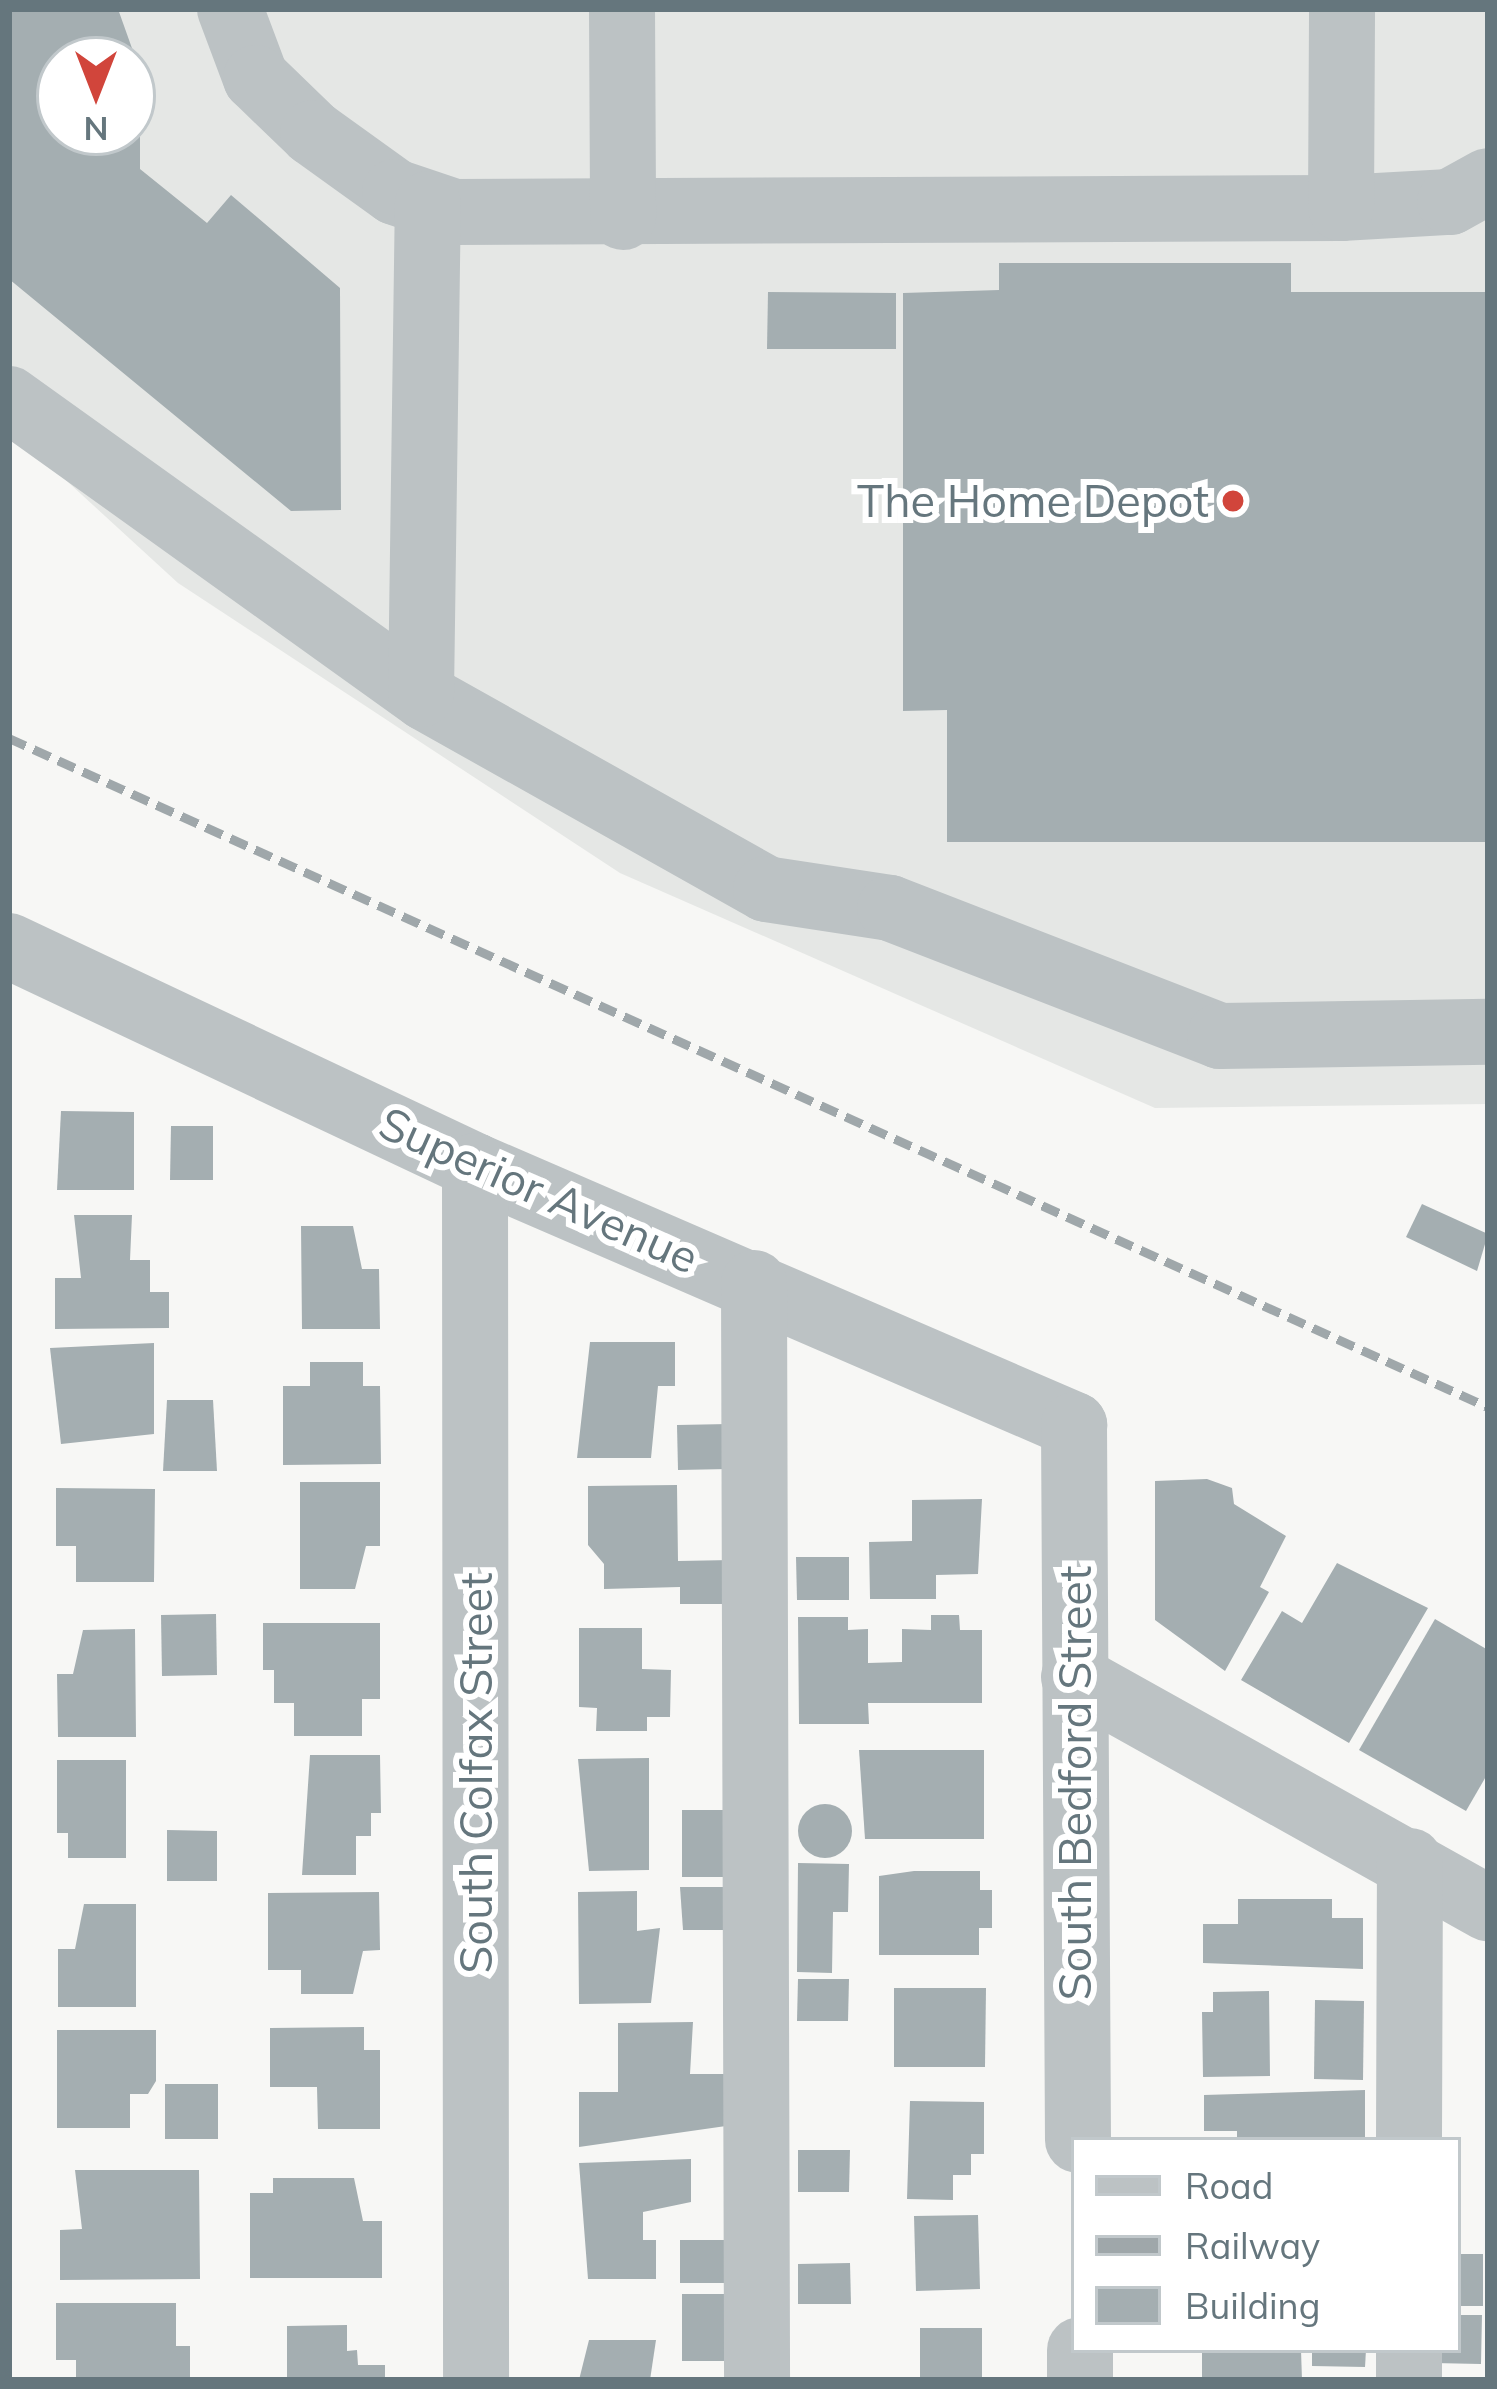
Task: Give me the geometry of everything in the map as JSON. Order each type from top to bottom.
[{"type":"street","points":[[230,9],[256,78],[313,133],[395,192],[428,204],[623,217],[1341,208],[1475,196]]},
{"type":"street","points":[[622,9],[623,217]]},
{"type":"street","points":[[1341,208],[1342,9]]},
{"type":"street","points":[[421,694],[428,204]]},
{"type":"street","points":[[9,399],[421,694],[766,889],[890,908],[1220,1036],[1488,1032]]},
{"type":"street","name":"Superior Avenue","points":[[9,946],[475,1166],[754,1282],[1074,1425]]},
{"type":"street","name":"South Colfax Street","points":[[475,1166],[476,2380]]},
{"type":"street","points":[[754,1282],[757,2380]]},
{"type":"street","name":"South Bedford Street","points":[[1074,1425],[1078,2137]]},
{"type":"street","points":[[1074,1677],[1488,1908]]},
{"type":"street","points":[[1409,2137],[1410,1861]]},
{"type":"shaded area","points":[[9,9],[1488,9],[1488,1104],[1155,1108],[620,873],[178,583],[9,428]]},
{"type":"building","points":[[9,9],[118,9],[128,36],[36,36],[36,156],[140,156],[140,169],[207,223],[231,195],[340,288],[341,510],[291,511],[9,279]]},
{"type":"building","name":"The Home Depot","points":[[999,263],[1291,263],[1291,292],[1488,292],[1488,842],[947,842],[947,710],[903,711],[903,293],[999,290]]},
{"type":"building","points":[[768,292],[896,293],[896,349],[767,349]]},
{"type":"building","points":[[61,1111],[134,1112],[134,1190],[57,1190]]},
{"type":"building","points":[[171,1126],[213,1126],[213,1180],[170,1180]]},
{"type":"building","points":[[1422,1204],[1488,1234],[1477,1271],[1406,1237]]},
{"type":"building","points":[[74,1215],[132,1215],[130,1260],[150,1260],[150,1292],[169,1292],[169,1328],[55,1329],[55,1278],[81,1278]]},
{"type":"building","points":[[301,1226],[353,1226],[362,1269],[379,1269],[380,1329],[302,1329]]},
{"type":"building","points":[[590,1342],[675,1342],[675,1386],[658,1386],[651,1458],[577,1458]]},
{"type":"building","points":[[154,1343],[154,1434],[61,1444],[50,1348]]},
{"type":"building","points":[[310,1362],[363,1362],[363,1386],[380,1386],[381,1464],[283,1465],[283,1386],[310,1386]]},
{"type":"building","points":[[167,1400],[213,1400],[217,1471],[163,1471]]},
{"type":"building","points":[[729,1424],[729,1469],[678,1470],[677,1425]]},
{"type":"building","points":[[1207,1479],[1232,1488],[1234,1504],[1286,1536],[1260,1587],[1269,1592],[1225,1671],[1155,1620],[1155,1481]]},
{"type":"building","points":[[300,1482],[380,1482],[380,1546],[366,1546],[355,1589],[300,1589]]},
{"type":"building","points":[[677,1485],[678,1561],[732,1560],[732,1604],[680,1604],[680,1587],[604,1589],[604,1564],[588,1545],[588,1486]]},
{"type":"building","points":[[56,1488],[155,1489],[154,1582],[76,1582],[76,1546],[56,1546]]},
{"type":"building","points":[[982,1499],[978,1574],[936,1575],[936,1599],[870,1599],[869,1542],[912,1541],[912,1500]]},
{"type":"building","points":[[796,1557],[849,1557],[849,1600],[797,1600]]},
{"type":"building","points":[[1337,1563],[1428,1608],[1349,1743],[1241,1680],[1282,1611],[1302,1623]]},
{"type":"building","points":[[216,1614],[217,1675],[162,1676],[161,1615]]},
{"type":"building","points":[[931,1615],[959,1615],[960,1630],[982,1630],[982,1703],[868,1703],[869,1724],[799,1724],[798,1617],[848,1617],[848,1630],[868,1629],[868,1663],[902,1662],[902,1629],[931,1630]]},
{"type":"building","points":[[1435,1619],[1488,1650],[1488,1773],[1466,1811],[1359,1750]]},
{"type":"building","points":[[263,1623],[380,1623],[380,1699],[362,1699],[362,1736],[294,1736],[294,1703],[274,1703],[274,1670],[263,1670]]},
{"type":"building","points":[[579,1628],[642,1628],[642,1669],[671,1670],[670,1717],[647,1717],[647,1731],[596,1731],[597,1708],[579,1707]]},
{"type":"building","points":[[135,1629],[136,1737],[58,1737],[57,1674],[73,1674],[83,1630]]},
{"type":"building","points":[[859,1750],[984,1750],[984,1839],[865,1839]]},
{"type":"building","points":[[310,1755],[380,1755],[381,1813],[371,1813],[371,1836],[356,1836],[356,1875],[302,1875]]},
{"type":"building","points":[[649,1758],[649,1870],[589,1871],[578,1759]]},
{"type":"building","points":[[57,1760],[126,1760],[126,1858],[68,1858],[68,1833],[57,1833]]},
{"type":"building","points":[[825,1804],[844,1812],[852,1831],[844,1850],[825,1858],[806,1850],[798,1831],[806,1812]]},
{"type":"building","points":[[682,1810],[728,1810],[728,1877],[682,1877]]},
{"type":"building","points":[[167,1830],[217,1831],[217,1881],[167,1881]]},
{"type":"building","points":[[798,1863],[849,1864],[848,1912],[833,1912],[832,1973],[797,1972]]},
{"type":"building","points":[[980,1871],[980,1890],[992,1890],[992,1928],[979,1928],[979,1955],[879,1955],[879,1876]]},
{"type":"building","points":[[680,1887],[731,1887],[731,1930],[683,1930]]},
{"type":"building","points":[[637,1891],[637,1931],[660,1928],[651,2003],[579,2004],[578,1892]]},
{"type":"building","points":[[379,1892],[380,1950],[363,1951],[353,1994],[301,1994],[301,1970],[268,1970],[268,1893]]},
{"type":"building","points":[[1238,1899],[1332,1899],[1332,1918],[1363,1918],[1363,1969],[1203,1963],[1203,1924],[1238,1924]]},
{"type":"building","points":[[84,1904],[136,1904],[136,2007],[58,2007],[58,1949],[75,1949]]},
{"type":"building","points":[[798,1979],[849,1979],[848,2021],[797,2021]]},
{"type":"building","points":[[894,1988],[986,1988],[985,2067],[894,2067]]},
{"type":"building","points":[[1269,1991],[1270,2076],[1203,2077],[1202,2012],[1213,2012],[1213,1992]]},
{"type":"building","points":[[1315,2000],[1364,2001],[1363,2080],[1314,2079]]},
{"type":"building","points":[[693,2022],[690,2074],[726,2074],[726,2126],[579,2147],[579,2092],[618,2092],[618,2023]]},
{"type":"building","points":[[364,2027],[364,2050],[380,2050],[380,2129],[318,2129],[317,2087],[270,2087],[270,2028]]},
{"type":"building","points":[[57,2030],[156,2030],[156,2081],[148,2094],[130,2094],[130,2128],[57,2128]]},
{"type":"building","points":[[165,2084],[218,2084],[218,2139],[165,2139]]},
{"type":"building","points":[[1365,2090],[1365,2137],[1237,2137],[1237,2131],[1204,2131],[1204,2095]]},
{"type":"building","points":[[910,2101],[984,2102],[984,2154],[971,2154],[971,2175],[953,2175],[953,2200],[907,2199]]},
{"type":"building","points":[[798,2150],[850,2150],[849,2192],[798,2192]]},
{"type":"building","points":[[691,2159],[691,2202],[643,2212],[643,2240],[656,2240],[656,2279],[588,2279],[579,2163]]},
{"type":"building","points":[[75,2170],[199,2170],[200,2279],[60,2280],[60,2230],[82,2229]]},
{"type":"building","points":[[273,2178],[354,2178],[363,2221],[382,2221],[382,2278],[250,2278],[250,2193],[273,2193]]},
{"type":"building","points":[[978,2215],[980,2289],[916,2291],[914,2216]]},
{"type":"building","points":[[680,2240],[731,2240],[730,2283],[680,2283]]},
{"type":"building","points":[[1461,2254],[1483,2254],[1483,2306],[1461,2306]]},
{"type":"building","points":[[850,2263],[851,2304],[798,2304],[798,2264]]},
{"type":"building","points":[[682,2294],[728,2294],[728,2361],[682,2361]]},
{"type":"building","points":[[56,2303],[176,2303],[176,2346],[190,2346],[190,2380],[76,2380],[76,2360],[56,2360]]},
{"type":"building","points":[[1461,2315],[1482,2315],[1481,2364],[1433,2363],[1433,2353],[1461,2353]]},
{"type":"building","points":[[347,2325],[347,2351],[357,2350],[358,2365],[385,2365],[385,2380],[287,2380],[287,2326]]},
{"type":"building","points":[[920,2328],[982,2328],[982,2380],[920,2380]]},
{"type":"building","points":[[589,2340],[656,2340],[650,2380],[579,2380]]},
{"type":"building","points":[[1202,2353],[1301,2353],[1302,2380],[1202,2380]]},
{"type":"building","points":[[1312,2353],[1366,2353],[1365,2367],[1312,2366]]},
{"type":"railway","points":[[9,738],[1488,1407]]},
{"type":"place","name":"The Home Depot","points":[[1233,501]]}]
